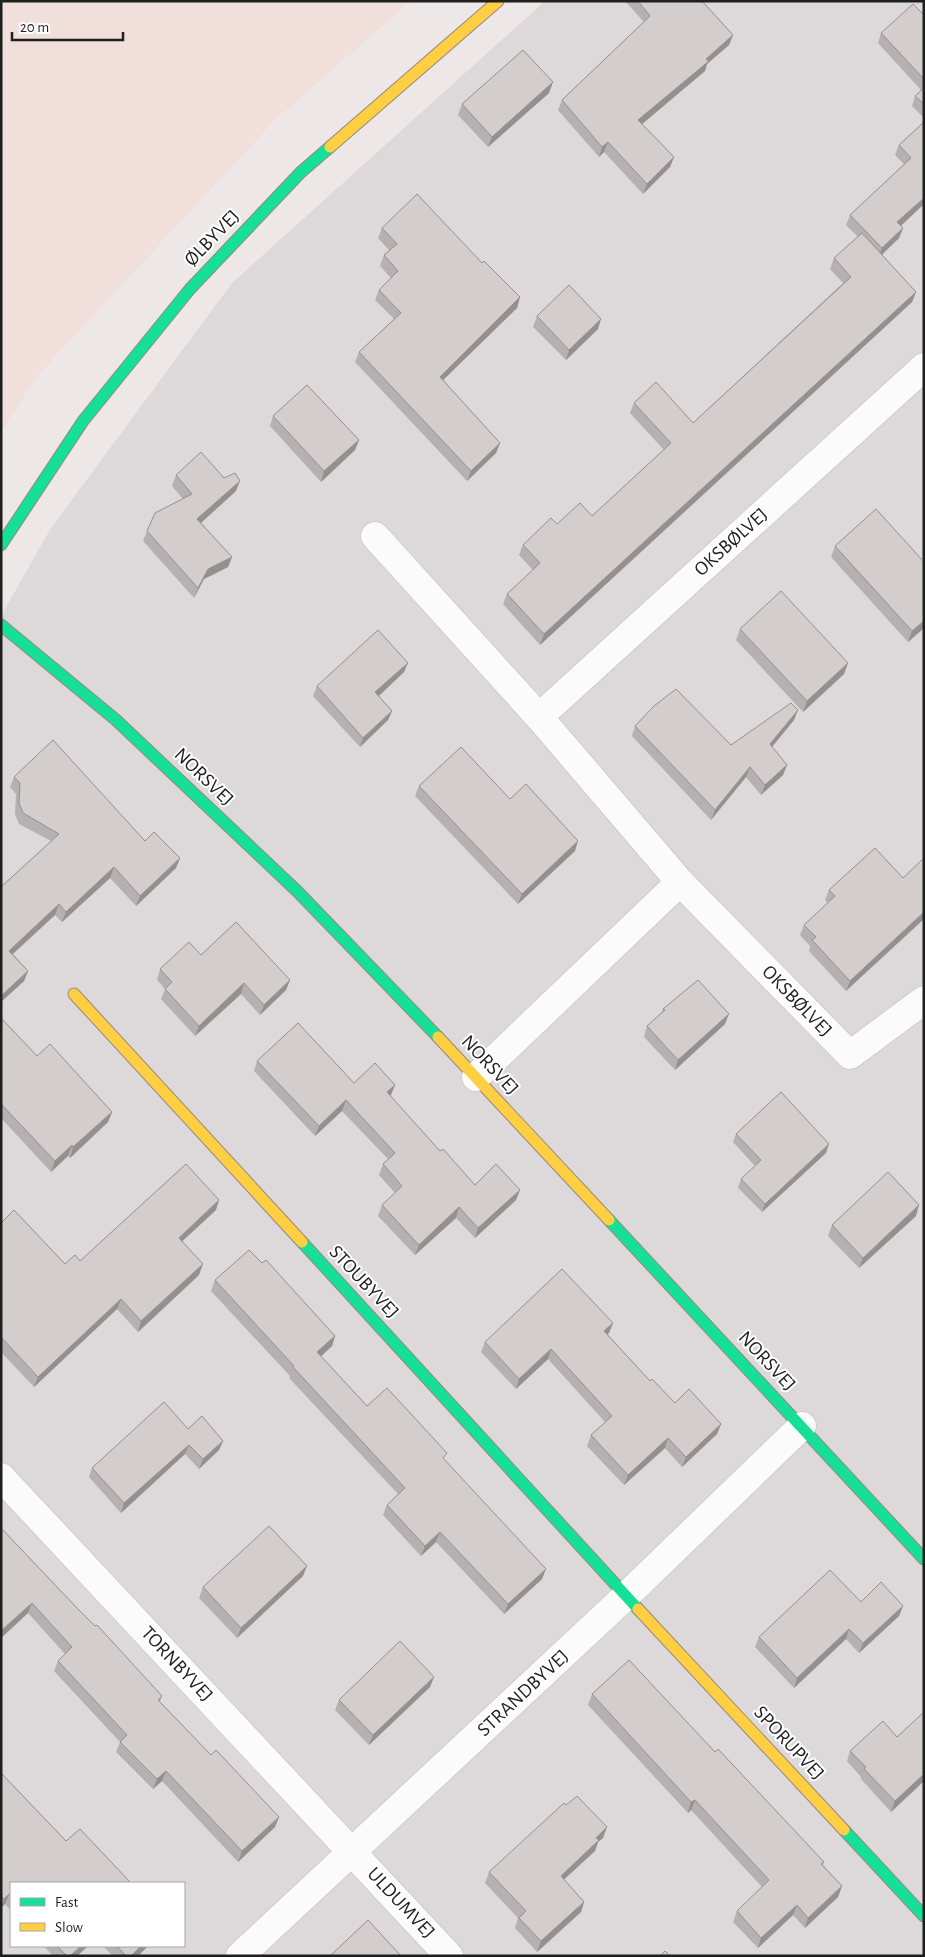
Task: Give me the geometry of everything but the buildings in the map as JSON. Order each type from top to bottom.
[{"type":"street","name":"ØLBYVEJ","points":[[1,544],[83,421],[190,289],[301,172],[498,1]]},
{"type":"street","name":"OKSBØLVEJ","points":[[539,717],[924,367]]},
{"type":"street","name":"OKSBØLVEJ","points":[[375,536],[539,717],[680,882],[850,1055],[924,1000]]},
{"type":"street","name":"NORSVEJ","points":[[1,625],[116,720],[298,892],[476,1077],[924,1559]]},
{"type":"street","points":[[476,1077],[680,882]]},
{"type":"street","name":"STOUBYVEJ","points":[[74,994],[626,1596]]},
{"type":"street","name":"STRANDBYVEJ","points":[[240,1956],[626,1596],[802,1426]]},
{"type":"street","name":"TORNBYVEJ","points":[[1,1477],[353,1851]]},
{"type":"street","name":"SPORUPVEJ","points":[[626,1596],[924,1916]]},
{"type":"street","name":"ULDUMVEJ","points":[[353,1851],[450,1956]]},
{"type":"shaded area","points":[[1,1],[411,1],[277,118],[38,375],[1,432]]},
{"type":"shaded area","points":[[545,1],[924,1],[924,1956],[1,1956],[1,616],[51,528],[232,283]]},
{"type":"traffic: fast","points":[[1,545],[83,421],[190,289],[301,172],[330,147]]},
{"type":"traffic: fast","points":[[1,625],[116,720],[298,892],[438,1037]]},
{"type":"traffic: fast","points":[[609,1220],[924,1559]]},
{"type":"traffic: fast","points":[[302,1242],[638,1609]]},
{"type":"traffic: fast","points":[[844,1830],[924,1916]]},
{"type":"traffic: slow","points":[[330,147],[498,1]]},
{"type":"traffic: slow","points":[[74,994],[302,1242]]},
{"type":"traffic: slow","points":[[438,1037],[609,1220]]},
{"type":"traffic: slow","points":[[638,1609],[844,1830]]}]
